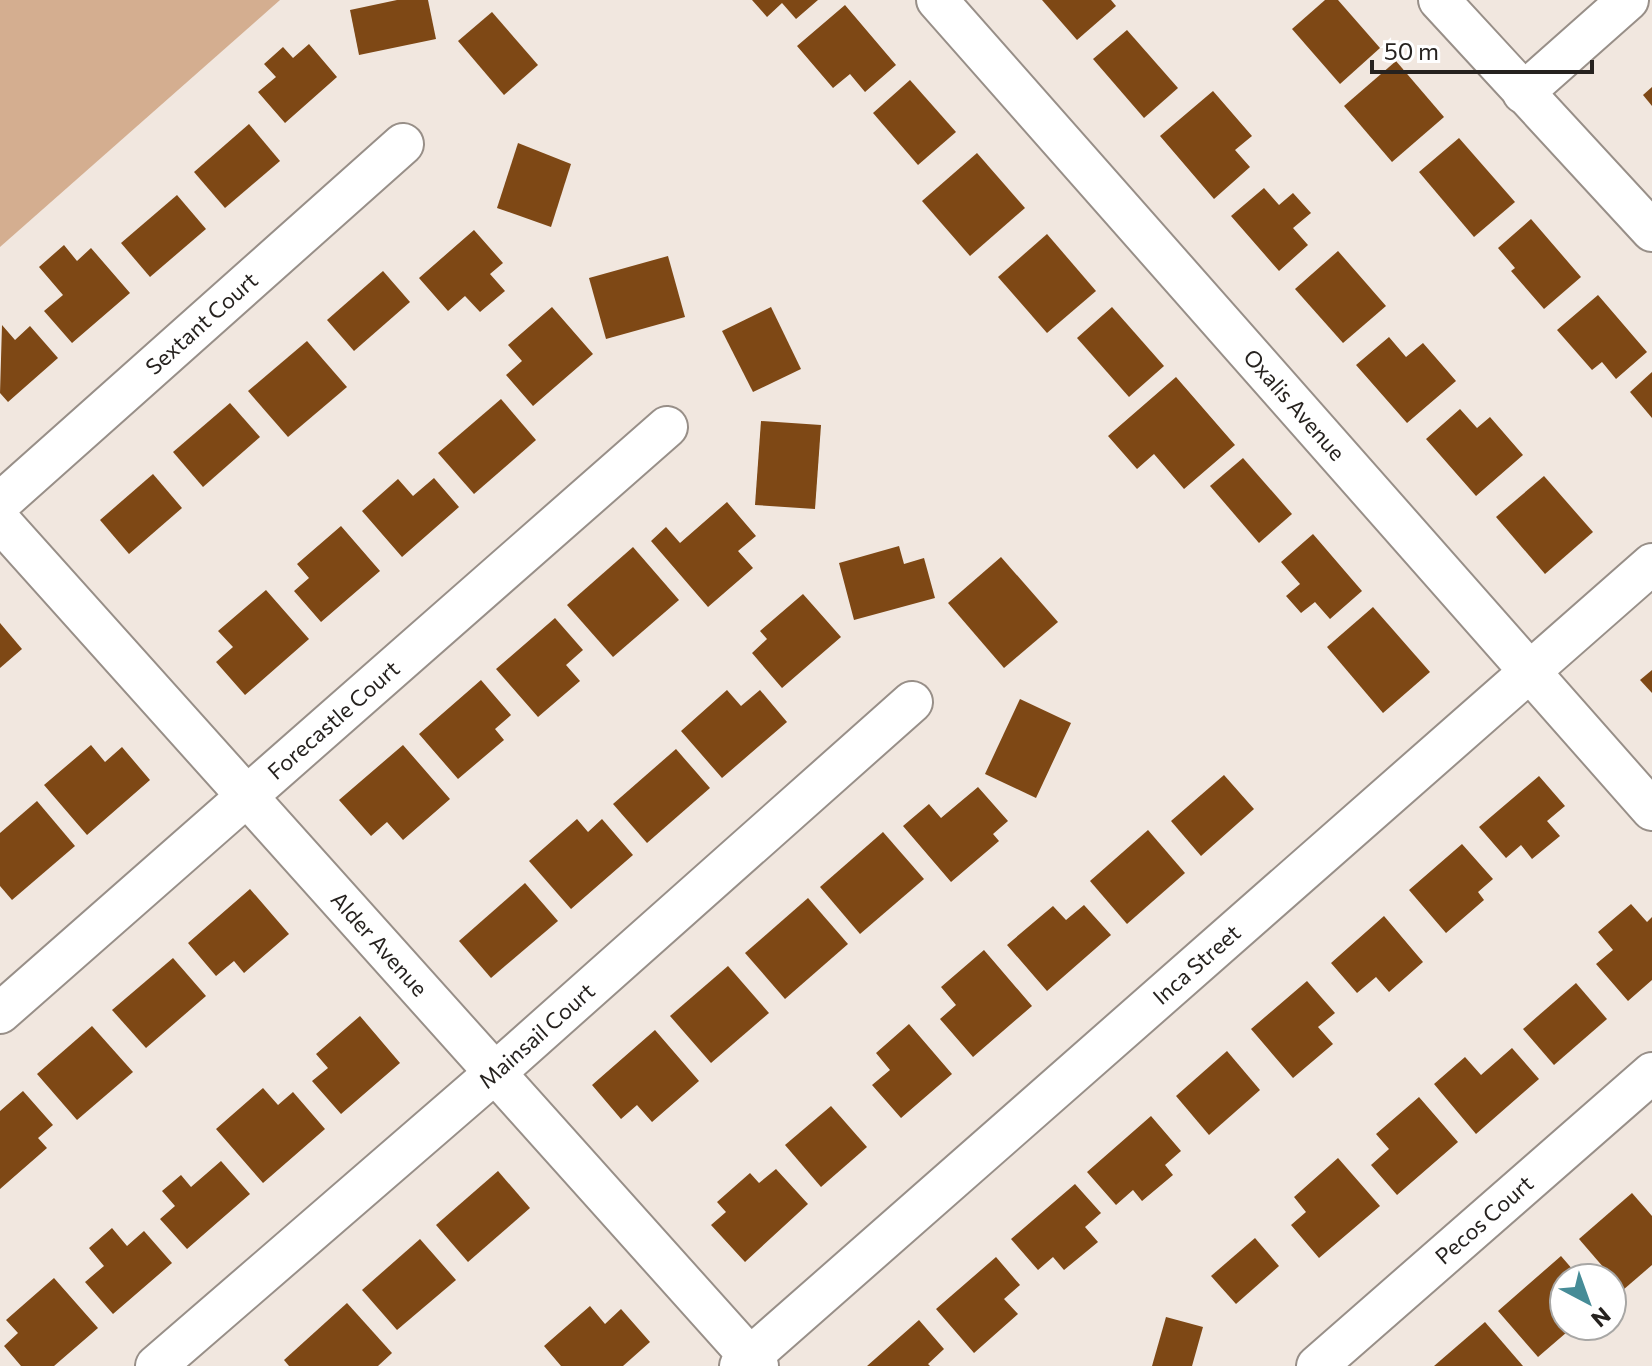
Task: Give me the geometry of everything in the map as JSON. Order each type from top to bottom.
[{"type":"street","name":"Oxalis Avenue","points":[[937,0],[1652,810]]},
{"type":"street","points":[[1439,0],[1652,231]]},
{"type":"street","points":[[1523,93],[1628,0]]},
{"type":"street","name":"Sextant Court","points":[[0,503],[403,144]]},
{"type":"street","name":"Forecastle Court","points":[[0,1013],[667,427]]},
{"type":"street","name":"Alder Avenue","points":[[0,521],[497,1071],[749,1363]]},
{"type":"street","name":"Inca Street","points":[[749,1363],[1652,564]]},
{"type":"street","name":"Mainsail Court","points":[[156,1366],[497,1071],[912,702]]},
{"type":"street","name":"Pecos Court","points":[[1317,1366],[1652,1073]]},
{"type":"shaded area","points":[[0,0],[280,0],[0,247]]},
{"type":"building","points":[[397,0],[428,0],[436,39],[359,55],[350,10]]},
{"type":"building","points":[[752,0],[818,0],[796,19],[782,3],[767,17]]},
{"type":"building","points":[[1042,0],[1111,0],[1116,6],[1077,40]]},
{"type":"building","points":[[1325,0],[1338,0],[1380,48],[1340,84],[1292,29]]},
{"type":"building","points":[[845,5],[896,65],[865,92],[850,74],[833,88],[797,46]]},
{"type":"building","points":[[492,12],[538,65],[504,95],[458,41]]},
{"type":"building","points":[[1127,30],[1178,88],[1144,118],[1093,59]]},
{"type":"building","points":[[309,44],[337,77],[285,123],[258,92],[276,77],[264,64],[283,47],[293,58]]},
{"type":"building","points":[[1396,61],[1444,117],[1392,162],[1344,106]]},
{"type":"building","points":[[910,80],[956,132],[918,165],[873,113]]},
{"type":"building","points":[[1652,87],[1652,106],[1643,95]]},
{"type":"building","points":[[1213,91],[1252,136],[1235,150],[1250,167],[1214,199],[1160,136]]},
{"type":"building","points":[[249,124],[280,161],[225,208],[194,172]]},
{"type":"building","points":[[1459,138],[1515,202],[1474,237],[1419,172]]},
{"type":"building","points":[[518,143],[571,164],[551,227],[497,208]]},
{"type":"building","points":[[977,153],[1025,208],[970,256],[922,201]]},
{"type":"building","points":[[1264,188],[1279,205],[1293,193],[1311,213],[1293,228],[1308,245],[1279,271],[1231,216]]},
{"type":"building","points":[[177,195],[206,229],[150,277],[121,243]]},
{"type":"building","points":[[1531,219],[1581,277],[1544,309],[1511,271],[1515,268],[1498,248]]},
{"type":"building","points":[[474,230],[503,263],[490,274],[505,291],[480,312],[465,296],[448,311],[419,278]]},
{"type":"building","points":[[1047,234],[1096,291],[1047,333],[998,277]]},
{"type":"building","points":[[64,245],[77,261],[91,248],[130,293],[72,343],[44,311],[63,295],[39,267]]},
{"type":"building","points":[[1338,251],[1386,306],[1343,343],[1295,289]]},
{"type":"building","points":[[668,256],[685,317],[606,339],[589,278]]},
{"type":"building","points":[[383,271],[410,302],[354,351],[327,320]]},
{"type":"building","points":[[1598,295],[1647,352],[1616,379],[1602,362],[1592,370],[1557,330]]},
{"type":"building","points":[[552,307],[593,354],[533,406],[506,375],[522,361],[508,345]]},
{"type":"building","points":[[771,307],[801,369],[753,392],[722,331]]},
{"type":"building","points":[[1112,307],[1164,366],[1129,397],[1077,338]]},
{"type":"building","points":[[2,325],[15,340],[30,326],[58,358],[8,402],[0,393]]},
{"type":"building","points":[[1389,337],[1406,357],[1423,343],[1456,381],[1407,423],[1356,365]]},
{"type":"building","points":[[307,341],[347,387],[288,437],[248,391]]},
{"type":"building","points":[[1652,372],[1652,418],[1630,392]]},
{"type":"building","points":[[1176,377],[1235,445],[1184,489],[1154,454],[1137,469],[1108,436]]},
{"type":"building","points":[[501,399],[536,440],[474,494],[438,453]]},
{"type":"building","points":[[230,403],[260,437],[203,487],[173,452]]},
{"type":"building","points":[[1460,409],[1477,428],[1490,417],[1523,455],[1476,496],[1426,439]]},
{"type":"building","points":[[761,421],[821,425],[815,509],[755,505]]},
{"type":"building","points":[[1243,458],[1292,514],[1259,543],[1210,486]]},
{"type":"building","points":[[153,474],[182,508],[129,554],[100,520]]},
{"type":"building","points":[[1544,476],[1593,532],[1545,574],[1496,517]]},
{"type":"building","points":[[434,478],[459,507],[402,557],[362,511],[398,479],[413,496]]},
{"type":"building","points":[[727,502],[756,536],[738,551],[753,568],[708,607],[651,541],[666,527],[680,543]]},
{"type":"building","points":[[341,526],[380,571],[321,622],[294,591],[309,578],[297,564]]},
{"type":"building","points":[[1313,534],[1362,591],[1330,619],[1315,602],[1301,613],[1286,596],[1300,584],[1281,562]]},
{"type":"building","points":[[899,546],[904,564],[924,558],[935,598],[854,620],[839,563]]},
{"type":"building","points":[[633,547],[679,600],[613,657],[567,605]]},
{"type":"building","points":[[1001,557],[1058,622],[1004,668],[948,603]]},
{"type":"building","points":[[266,590],[309,639],[245,695],[216,662],[233,647],[218,631]]},
{"type":"building","points":[[803,594],[841,637],[782,688],[752,653],[767,639],[760,631]]},
{"type":"building","points":[[1373,607],[1430,672],[1383,713],[1327,647]]},
{"type":"building","points":[[555,618],[583,650],[566,665],[580,681],[538,717],[496,669]]},
{"type":"building","points":[[0,623],[22,649],[0,668]]},
{"type":"building","points":[[1652,670],[1652,693],[1640,680]]},
{"type":"building","points":[[481,680],[511,715],[495,729],[504,740],[458,779],[419,734]]},
{"type":"building","points":[[727,690],[741,706],[760,690],[787,722],[722,778],[681,731]]},
{"type":"building","points":[[1020,699],[1071,723],[1036,798],[985,774]]},
{"type":"building","points":[[91,745],[105,762],[122,747],[150,780],[87,835],[44,785]]},
{"type":"building","points":[[403,745],[450,799],[403,840],[387,822],[371,836],[339,800]]},
{"type":"building","points":[[676,749],[710,788],[647,843],[613,804]]},
{"type":"building","points":[[1224,775],[1254,809],[1201,856],[1171,821]]},
{"type":"building","points":[[1539,776],[1565,806],[1547,821],[1560,836],[1532,859],[1521,845],[1506,858],[1479,827]]},
{"type":"building","points":[[978,787],[1008,821],[993,834],[999,841],[951,882],[903,826],[929,804],[941,818]]},
{"type":"building","points":[[37,801],[75,846],[12,900],[0,886],[0,833]]},
{"type":"building","points":[[577,819],[588,832],[602,819],[633,855],[571,909],[529,861]]},
{"type":"building","points":[[1148,830],[1185,873],[1127,924],[1090,881]]},
{"type":"building","points":[[883,832],[924,879],[860,934],[820,887]]},
{"type":"building","points":[[1462,844],[1493,879],[1478,892],[1484,900],[1446,933],[1409,890]]},
{"type":"building","points":[[525,883],[558,921],[491,978],[459,941]]},
{"type":"building","points":[[250,889],[289,934],[244,973],[234,961],[216,976],[188,943]]},
{"type":"building","points":[[808,898],[848,944],[785,999],[745,953]]},
{"type":"building","points":[[1631,904],[1647,922],[1652,917],[1652,980],[1628,1001],[1596,964],[1613,950],[1598,932]]},
{"type":"building","points":[[1084,905],[1111,935],[1047,991],[1007,945],[1053,906],[1066,920]]},
{"type":"building","points":[[1384,916],[1423,962],[1389,992],[1376,977],[1357,993],[1331,963]]},
{"type":"building","points":[[984,950],[1032,1006],[973,1057],[940,1019],[956,1005],[941,987]]},
{"type":"building","points":[[173,958],[206,996],[146,1048],[112,1010]]},
{"type":"building","points":[[728,966],[769,1013],[711,1063],[670,1016]]},
{"type":"building","points":[[1307,981],[1335,1013],[1318,1027],[1333,1044],[1293,1078],[1251,1029]]},
{"type":"building","points":[[1576,983],[1607,1019],[1554,1065],[1523,1029]]},
{"type":"building","points":[[360,1016],[400,1063],[341,1114],[312,1081],[328,1068],[316,1054]]},
{"type":"building","points":[[909,1024],[952,1074],[901,1118],[872,1085],[890,1070],[876,1053]]},
{"type":"building","points":[[92,1026],[133,1072],[77,1120],[37,1074]]},
{"type":"building","points":[[655,1030],[699,1081],[652,1122],[637,1105],[621,1119],[592,1085]]},
{"type":"building","points":[[1512,1048],[1539,1079],[1476,1134],[1434,1084],[1465,1057],[1481,1075]]},
{"type":"building","points":[[1227,1051],[1260,1090],[1209,1135],[1176,1096]]},
{"type":"building","points":[[263,1088],[278,1105],[293,1092],[325,1129],[263,1183],[216,1129]]},
{"type":"building","points":[[23,1091],[53,1125],[38,1138],[47,1148],[0,1189],[0,1111]]},
{"type":"building","points":[[1419,1097],[1458,1142],[1397,1195],[1371,1165],[1389,1149],[1376,1134]]},
{"type":"building","points":[[831,1106],[867,1147],[821,1187],[785,1145]]},
{"type":"building","points":[[1151,1116],[1181,1151],[1165,1165],[1173,1175],[1142,1201],[1133,1190],[1116,1205],[1087,1172]]},
{"type":"building","points":[[1338,1158],[1380,1206],[1319,1258],[1291,1225],[1306,1212],[1294,1197]]},
{"type":"building","points":[[221,1161],[250,1194],[187,1249],[160,1219],[175,1206],[162,1191],[181,1175],[191,1187]]},
{"type":"building","points":[[776,1169],[808,1204],[745,1262],[711,1225],[726,1212],[717,1202],[750,1173],[759,1183]]},
{"type":"building","points":[[498,1171],[530,1208],[468,1262],[436,1225]]},
{"type":"building","points":[[1075,1184],[1101,1213],[1085,1227],[1098,1242],[1064,1270],[1053,1257],[1038,1270],[1011,1239]]},
{"type":"building","points":[[1632,1193],[1652,1216],[1652,1265],[1628,1286],[1628,1262],[1599,1262],[1579,1239]]},
{"type":"building","points":[[112,1228],[127,1246],[144,1231],[172,1263],[113,1314],[85,1282],[104,1266],[89,1248]]},
{"type":"building","points":[[1255,1238],[1279,1266],[1236,1304],[1211,1276]]},
{"type":"building","points":[[420,1239],[456,1280],[397,1330],[362,1290]]},
{"type":"building","points":[[996,1257],[1020,1285],[1004,1299],[1018,1314],[974,1353],[936,1309]]},
{"type":"building","points":[[1548,1267],[1548,1342],[1555,1342],[1538,1357],[1498,1311]]},
{"type":"building","points":[[54,1278],[98,1328],[54,1366],[21,1366],[4,1346],[18,1333],[6,1320]]},
{"type":"building","points":[[347,1303],[392,1353],[378,1366],[289,1366],[284,1360]]},
{"type":"building","points":[[590,1306],[605,1324],[621,1309],[650,1342],[623,1366],[561,1366],[544,1346]]},
{"type":"building","points":[[1166,1317],[1203,1327],[1192,1366],[1152,1366]]},
{"type":"building","points":[[919,1320],[944,1349],[928,1364],[930,1366],[867,1366]]},
{"type":"building","points":[[1485,1322],[1523,1366],[1434,1366]]}]
